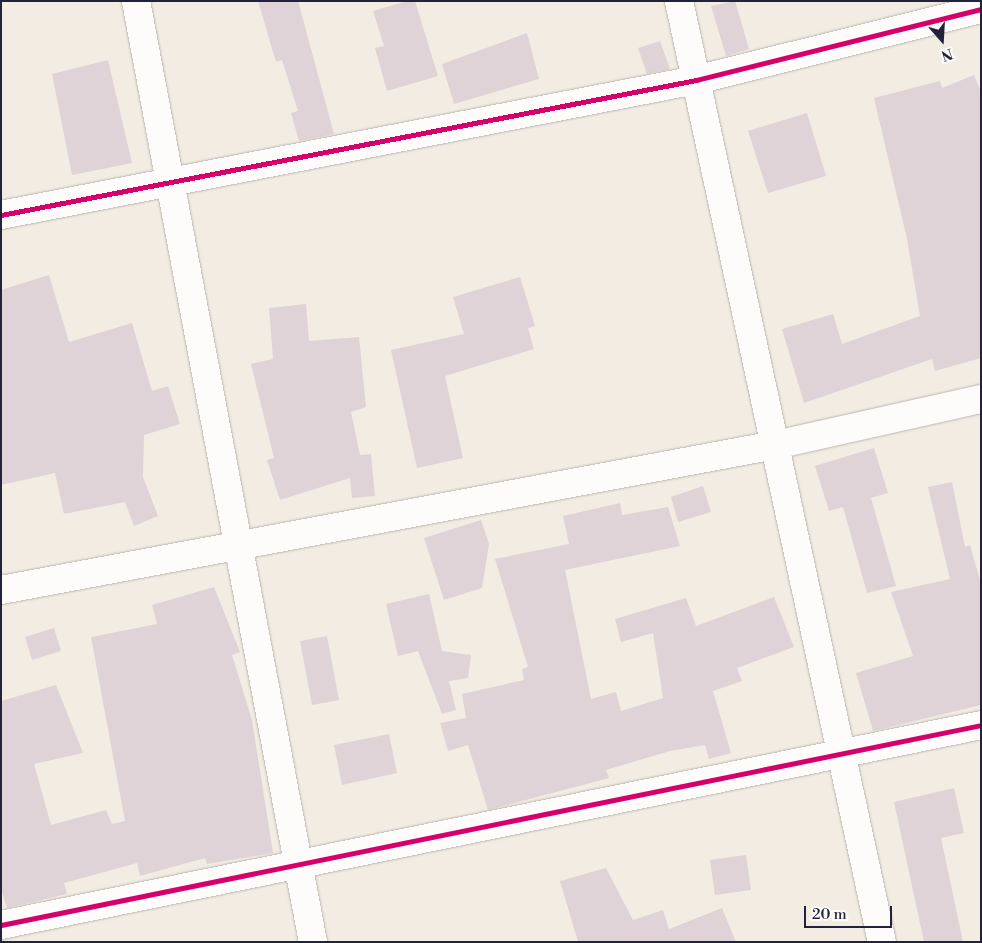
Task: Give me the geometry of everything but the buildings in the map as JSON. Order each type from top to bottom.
[{"type":"street","points":[[136,1],[169,182],[240,545],[297,864],[313,942]]},
{"type":"street","points":[[679,1],[882,942]]},
{"type":"street","points":[[1,216],[696,80],[981,9]]},
{"type":"street","points":[[1,590],[775,445],[981,400]]},
{"type":"street","points":[[1,925],[981,725]]},
{"type":"cycle path","points":[[1,215],[696,80],[981,9]]},
{"type":"cycle path","points":[[1,925],[981,725]]}]
